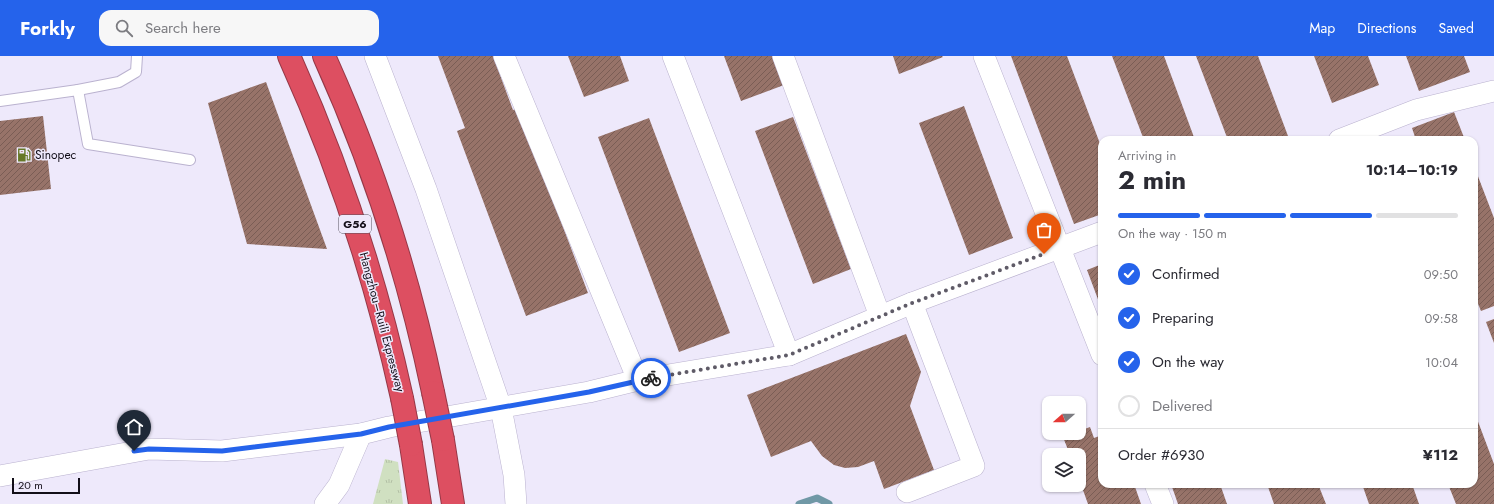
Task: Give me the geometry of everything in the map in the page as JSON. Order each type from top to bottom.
[{"type":"highway","name":"Hangzhou–Ruili Expressway","points":[[289,56],[312,108],[344,190],[370,271],[392,352],[402,398],[420,504]]},
{"type":"highway","name":"G56","points":[[324,56],[342,96],[374,179],[401,262],[423,345],[443,440],[453,504]]},
{"type":"street","points":[[375,56],[426,189],[501,408],[514,475],[516,504]]},
{"type":"street","points":[[504,56],[638,380]]},
{"type":"street","points":[[673,56],[789,355]]},
{"type":"street","points":[[783,56],[880,316]]},
{"type":"street","points":[[984,56],[1098,345]]},
{"type":"street","points":[[1349,136],[1416,110],[1494,91]]},
{"type":"street","points":[[0,476],[149,449],[222,451],[361,434],[389,427],[589,392],[638,380],[789,355],[912,303],[1098,234]]},
{"type":"street","points":[[907,492],[974,466],[912,303]]},
{"type":"street","points":[[325,504],[339,485],[361,434]]},
{"type":"street","points":[[1157,488],[1163,504]]},
{"type":"lane","points":[[0,101],[78,90],[119,82],[136,72],[137,56]]},
{"type":"lane","points":[[78,90],[88,144],[190,160]]},
{"type":"green space","points":[[385,459],[398,462],[403,504],[373,504]]},
{"type":"building","points":[[438,56],[493,56],[513,110],[518,108],[588,293],[526,316],[457,131],[465,128]]},
{"type":"building","points":[[568,56],[620,56],[629,81],[584,97]]},
{"type":"building","points":[[724,56],[773,56],[784,85],[741,101]]},
{"type":"building","points":[[893,56],[942,56],[943,57],[899,74]]},
{"type":"building","points":[[1011,56],[1067,56],[1098,138],[1098,215],[1074,224]]},
{"type":"building","points":[[1112,56],[1164,56],[1194,136],[1142,136]]},
{"type":"building","points":[[1196,56],[1258,56],[1288,136],[1226,136]]},
{"type":"building","points":[[1314,56],[1368,56],[1379,85],[1332,103]]},
{"type":"building","points":[[1406,56],[1464,56],[1470,72],[1419,91]]},
{"type":"building","points":[[266,82],[327,249],[247,244],[208,103]]},
{"type":"building","points":[[964,106],[1013,238],[969,255],[919,123]]},
{"type":"building","points":[[1454,112],[1463,136],[1415,136],[1412,128]]},
{"type":"building","name":"Sinopec","points":[[43,116],[51,189],[0,195],[0,121]]},
{"type":"building","points":[[793,117],[851,269],[813,284],[755,131]]},
{"type":"building","points":[[649,118],[730,333],[679,352],[598,137]]},
{"type":"building","points":[[1478,176],[1494,218],[1494,306],[1481,311],[1478,304]]},
{"type":"building","points":[[1098,266],[1098,299],[1087,270]]},
{"type":"building","points":[[1494,319],[1494,343],[1486,322]]},
{"type":"building","points":[[906,334],[921,372],[910,406],[934,470],[884,489],[874,461],[858,467],[845,468],[834,465],[822,456],[811,441],[771,457],[747,395]]},
{"type":"building","points":[[1478,422],[1494,464],[1494,504],[1456,504],[1450,488],[1478,488]]},
{"type":"building","points":[[1090,427],[1094,438],[1098,436],[1098,488],[1135,488],[1141,504],[1088,504],[1084,492],[1086,492],[1086,448],[1067,448],[1064,440],[1086,440],[1086,428]]},
{"type":"building","points":[[1172,488],[1221,488],[1227,504],[1178,504]]},
{"type":"building","points":[[1268,488],[1320,488],[1326,504],[1274,504]]},
{"type":"building","points":[[1363,488],[1413,488],[1419,504],[1369,504]]},
{"type":"waterway","points":[[799,504],[817,498],[829,504]]},
{"type":"way so far","points":[[651,378],[789,355],[912,303],[1044,254]]},
{"type":"place","name":"Sinopec","points":[[24,155]]},
{"type":"route","points":[[134,451],[149,449],[222,451],[361,434],[389,427],[589,392],[651,378]]}]
